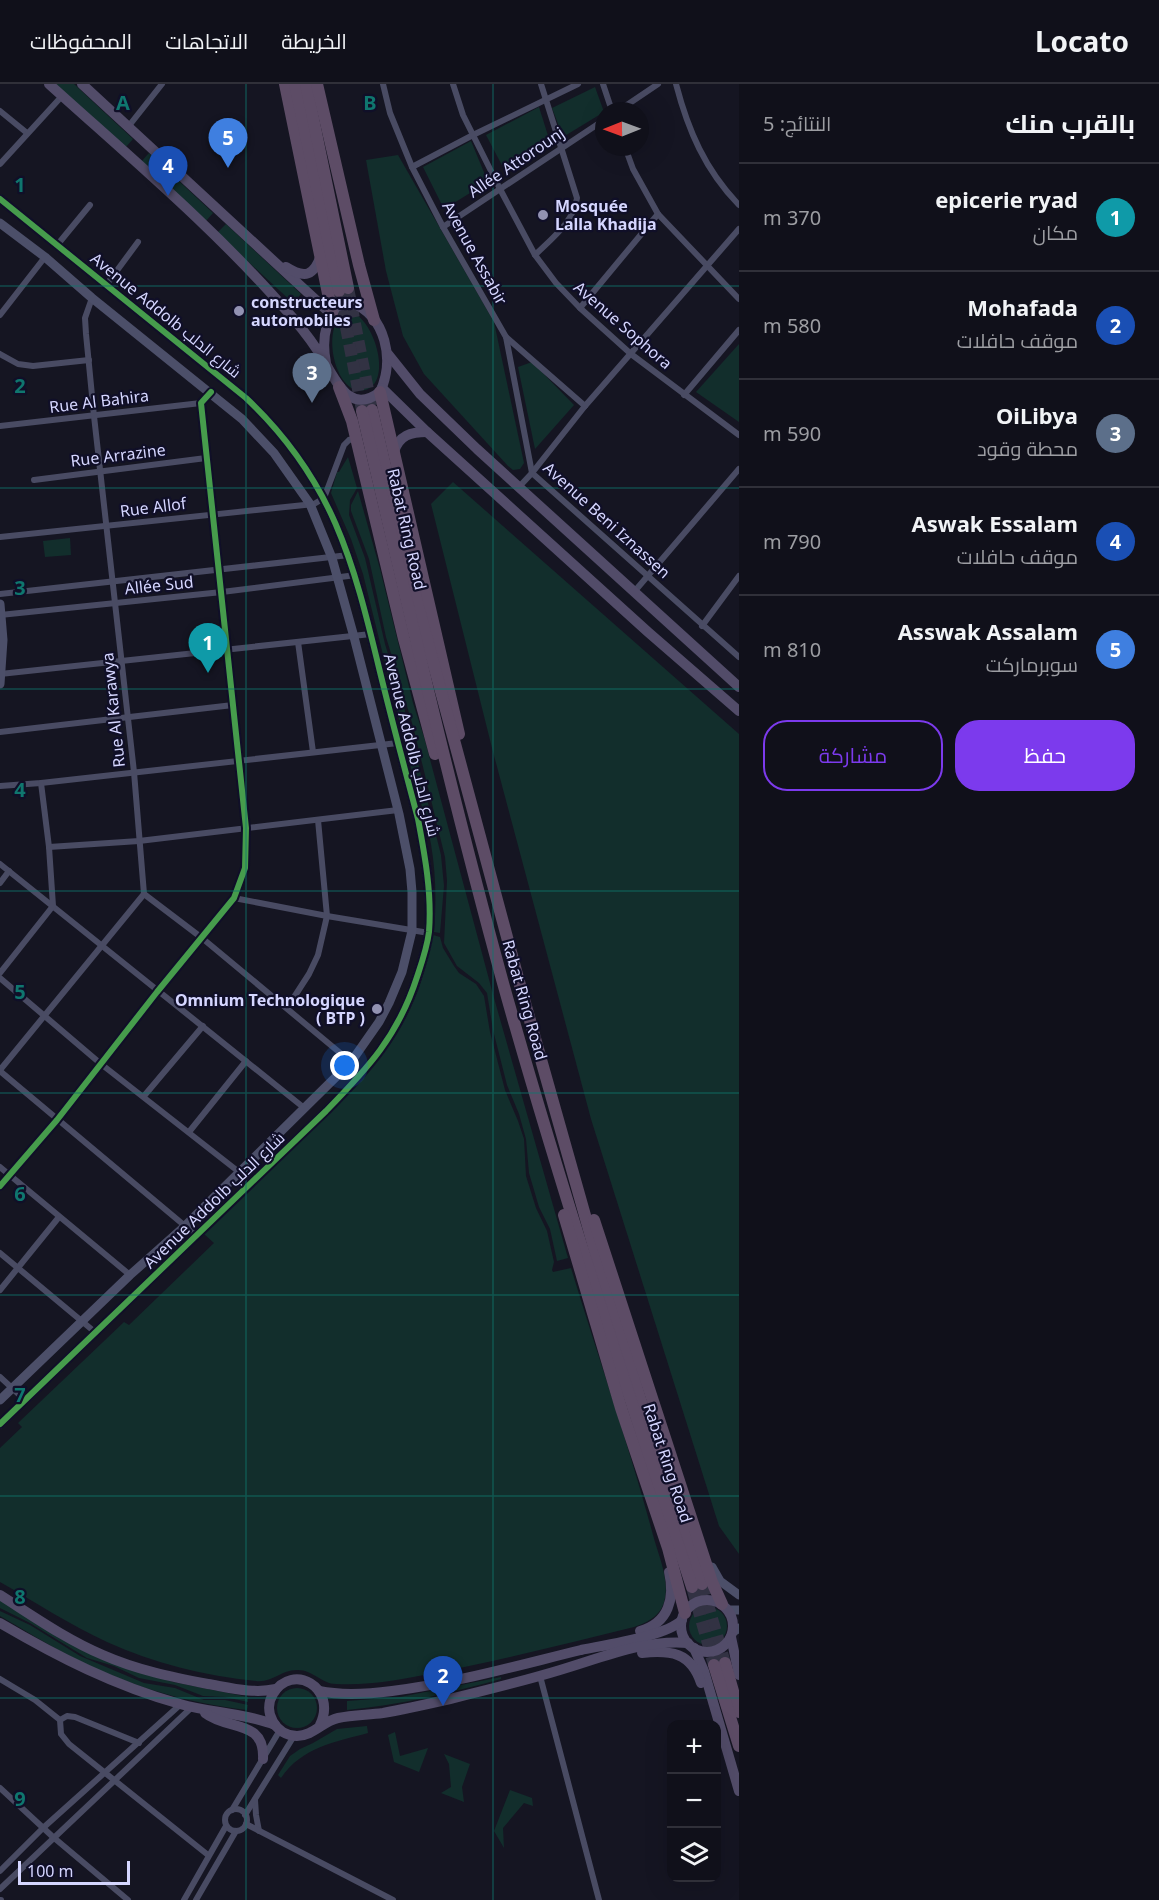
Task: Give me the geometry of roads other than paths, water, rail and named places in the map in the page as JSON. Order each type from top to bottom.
[{"type":"highway","points":[[285,84],[332,314]]},
{"type":"highway","points":[[295,84],[343,289],[306,84]]},
{"type":"highway","points":[[317,84],[374,320]]},
{"type":"highway","points":[[339,387],[350,412],[404,639],[443,780],[458,813]]},
{"type":"highway","points":[[381,390],[471,781],[474,812]]},
{"type":"highway","name":"Rabat Ring Road","points":[[367,410],[447,721],[474,812],[597,1258],[697,1586],[632,1405],[509,1003],[458,813],[367,410]]},
{"type":"highway","points":[[562,1131],[581,1177],[712,1582],[729,1608]]},
{"type":"highway","points":[[548,1135],[557,1188],[578,1263],[621,1407],[668,1548],[683,1617]]},
{"type":"highway","points":[[739,1712],[720,1664],[739,1746]]},
{"type":"main road","points":[[49,84],[232,251],[296,321],[326,363],[339,387],[356,399],[370,398],[381,390],[387,372],[384,340],[374,320],[351,302],[336,307],[324,334],[326,363]]},
{"type":"main road","points":[[82,84],[332,314]]},
{"type":"main road","points":[[273,261],[304,274],[314,270],[321,255]]},
{"type":"main road","points":[[387,354],[420,394],[518,488],[739,687]]},
{"type":"main road","points":[[381,390],[648,632],[739,711]]},
{"type":"main road","points":[[394,452],[403,436],[412,432],[427,432]]},
{"type":"main road","points":[[623,1646],[631,1634],[657,1623],[669,1607],[672,1594],[668,1548]]},
{"type":"main road","points":[[0,1595],[84,1646],[118,1661],[167,1676],[222,1687],[258,1692],[276,1689]]},
{"type":"main road","points":[[0,1623],[55,1655],[104,1678],[191,1707],[255,1718],[294,1736],[306,1735],[320,1725],[338,1718],[415,1707],[540,1676],[668,1629],[683,1617],[689,1608],[701,1600],[708,1600],[729,1608],[734,1633],[733,1654],[739,1675]]},
{"type":"main road","points":[[683,1617],[682,1632],[704,1671],[739,1791]]},
{"type":"main road","points":[[319,1691],[360,1694],[411,1688],[623,1646],[658,1643],[691,1646],[705,1652],[712,1652],[723,1647],[734,1633]]},
{"type":"main road","points":[[623,1646],[639,1653],[661,1651],[685,1658],[695,1668],[705,1693],[712,1699]]},
{"type":"main road","points":[[277,1727],[271,1719],[269,1707],[273,1694],[286,1682],[298,1680],[310,1683],[324,1699],[325,1708],[320,1725]]},
{"type":"main road","points":[[191,1707],[214,1719],[252,1731],[261,1742],[262,1759]]},
{"type":"street","points":[[128,128],[162,84]]},
{"type":"street","name":"Avenue Assabir","points":[[383,84],[390,113],[411,167],[506,337],[585,406]]},
{"type":"street","name":"Avenue Sophora","points":[[453,84],[460,108],[500,189],[535,255],[556,283],[580,308],[632,354],[739,435]]},
{"type":"street","points":[[535,255],[561,229],[576,206],[576,191],[560,149],[541,84]]},
{"type":"street","points":[[411,167],[578,84]]},
{"type":"street","points":[[603,84],[609,102]]},
{"type":"street","points":[[631,102],[658,84]]},
{"type":"street","points":[[676,84],[699,151],[725,191],[739,205]]},
{"type":"street","points":[[0,164],[62,96]]},
{"type":"street","points":[[0,111],[27,133]]},
{"type":"street","name":"Allée Attorounj","points":[[443,227],[595,126]]},
{"type":"street","points":[[628,156],[658,214],[739,299]]},
{"type":"street","name":"Avenue Addolb شارع الدلب","points":[[0,199],[239,392],[271,422],[298,457],[324,498],[356,576],[418,819],[429,895],[429,933],[424,957],[411,994],[380,1053],[353,1084],[0,1424]]},
{"type":"street","points":[[58,244],[90,205]]},
{"type":"street","points":[[580,308],[658,214]]},
{"type":"street","name":"Avenue Addolb شارع الدلب","points":[[0,223],[211,392],[261,438],[310,504],[332,558],[354,637],[398,810],[410,869],[412,892],[412,931],[402,972],[389,1004],[351,1062],[185,1226],[82,1320],[0,1400]]},
{"type":"street","points":[[518,488],[585,406],[739,229]]},
{"type":"street","points":[[107,284],[138,242]]},
{"type":"street","points":[[0,315],[45,257]]},
{"type":"street","name":"Rue Al Karawya","points":[[92,298],[85,318],[134,772],[144,894]]},
{"type":"street","points":[[684,395],[739,330]]},
{"type":"street","name":"Avenue Beni Iznassen","points":[[506,337],[532,473],[739,657]]},
{"type":"street","points":[[0,354],[18,364],[33,366],[89,360]]},
{"type":"street","points":[[0,1186],[57,1120],[234,898],[245,868],[246,828],[201,403],[211,392]]},
{"type":"street","name":"Rue Al Bahira","points":[[0,426],[201,403]]},
{"type":"street","points":[[324,498],[344,445],[356,438]]},
{"type":"street","name":"Rue Arrazine","points":[[34,480],[206,458]]},
{"type":"street","points":[[634,592],[739,469]]},
{"type":"street","name":"Rue Allof","points":[[0,537],[310,504],[324,498]]},
{"type":"street","name":"Allée Sud","points":[[0,594],[349,555]]},
{"type":"street","name":"Allée Sud","points":[[1,615],[356,576]]},
{"type":"street","points":[[702,626],[739,576]]},
{"type":"street","points":[[0,604],[1,677],[121,661],[371,634]]},
{"type":"street","points":[[298,642],[313,752]]},
{"type":"street","points":[[0,732],[233,705]]},
{"type":"street","points":[[0,786],[239,762],[398,743]]},
{"type":"street","points":[[0,973],[53,906],[41,783]]},
{"type":"street","points":[[49,847],[140,841],[398,810]]},
{"type":"street","points":[[287,1008],[309,974],[318,955],[327,916],[318,820]]},
{"type":"street","points":[[0,864],[303,1107]]},
{"type":"street","points":[[0,883],[9,871]]},
{"type":"street","points":[[197,1236],[0,1071],[144,894],[202,938],[351,1062]]},
{"type":"street","points":[[234,898],[429,933]]},
{"type":"street","points":[[0,978],[101,1064],[239,1172]]},
{"type":"street","points":[[144,1096],[203,1026]]},
{"type":"street","points":[[189,1132],[246,1061]]},
{"type":"street","points":[[0,1167],[130,1275]]},
{"type":"street","points":[[0,1290],[59,1217]]},
{"type":"street","points":[[0,1253],[96,1333]]},
{"type":"street","points":[[0,1377],[25,1400]]},
{"type":"street","points":[[700,1543],[716,1575],[725,1586],[739,1595]]},
{"type":"street","points":[[540,1676],[599,1900]]},
{"type":"street","points":[[0,1679],[35,1700],[60,1720]]},
{"type":"street","points":[[0,1871],[43,1828],[138,1743],[191,1707]]},
{"type":"street","points":[[0,1889],[191,1707]]},
{"type":"street","points":[[60,1720],[67,1716],[75,1717],[148,1746]]},
{"type":"street","points":[[60,1720],[59,1728],[63,1738],[79,1753],[208,1855]]},
{"type":"street","points":[[184,1900],[226,1826],[226,1815],[232,1810],[262,1759],[277,1727]]},
{"type":"street","points":[[196,1900],[236,1831],[242,1829],[246,1824],[245,1815],[294,1736]]},
{"type":"street","points":[[0,1788],[53,1837],[128,1900]]},
{"type":"street","points":[[255,1799],[259,1832]]},
{"type":"street","points":[[232,1810],[239,1810],[245,1815]]},
{"type":"street","points":[[246,1824],[393,1900]]},
{"type":"street","points":[[226,1826],[236,1831]]},
{"type":"tunnel","points":[[348,288],[372,410]]},
{"type":"tunnel","points":[[339,291],[362,410]]},
{"type":"tunnel","points":[[702,1584],[725,1663]]},
{"type":"tunnel","points":[[692,1587],[714,1665]]},
{"type":"place","name":"Asswak Assalam","points":[[228,168]]},
{"type":"place","name":"Aswak Essalam","points":[[168,196]]},
{"type":"place","name":"Mosquée Lalla Khadija","points":[[543,215]]},
{"type":"place","name":"constructeurs automobiles","points":[[239,311]]},
{"type":"place","name":"OiLibya","points":[[312,403]]},
{"type":"place","name":"epicerie ryad","points":[[208,673]]},
{"type":"place","name":"Omnium Technologique ( BTP )","points":[[377,1009]]},
{"type":"place","name":"Mohafada","points":[[443,1706]]}]
